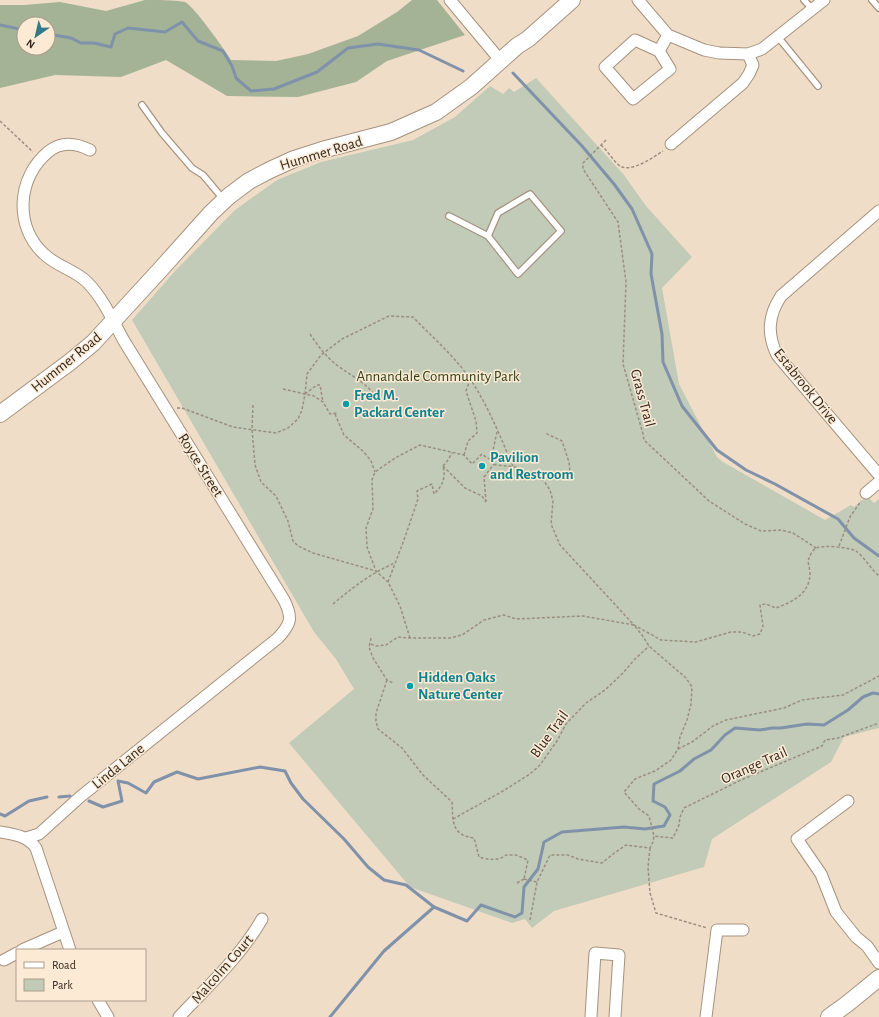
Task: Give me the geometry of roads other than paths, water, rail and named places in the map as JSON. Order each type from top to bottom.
[{"type":"main road","name":"Hummer Road","points":[[0,414],[93,343],[211,213],[224,200],[249,181],[294,159],[391,132],[436,112],[471,87],[500,60],[517,46],[528,40],[572,0]]},
{"type":"main road","points":[[829,1017],[879,978]]},
{"type":"street","points":[[450,0],[500,60]]},
{"type":"street","points":[[638,0],[668,35],[704,50],[719,53],[748,54],[762,49],[824,0]]},
{"type":"street","points":[[658,51],[668,35]]},
{"type":"street","points":[[635,40],[658,51],[670,69],[633,99],[605,67],[635,40]]},
{"type":"street","points":[[671,144],[743,83],[753,65],[748,54]]},
{"type":"street","name":"Royce Street","points":[[90,150],[82,146],[65,144],[49,151],[34,168],[27,181],[24,191],[24,218],[29,233],[35,245],[44,254],[88,282],[100,298],[113,322],[289,608]]},
{"type":"street","name":"Estabrook Drive","points":[[879,211],[781,296],[775,305],[769,325],[770,337],[777,355],[879,475]]},
{"type":"street","points":[[866,493],[879,482]]},
{"type":"street","name":"Linda Lane","points":[[26,838],[39,834],[86,792],[278,638],[288,628],[290,622],[289,608]]},
{"type":"street","points":[[848,801],[797,839],[821,874],[836,912],[856,937],[867,946],[879,963]]},
{"type":"street","points":[[0,832],[26,838],[32,842],[36,848],[70,949]]},
{"type":"street","points":[[36,848],[36,840],[39,834]]},
{"type":"street","name":"Malcolm Court","points":[[179,1017],[240,953],[262,919]]},
{"type":"street","points":[[706,1017],[717,930],[743,930]]},
{"type":"street","points":[[24,949],[63,932]]},
{"type":"street","points":[[591,1017],[595,953],[618,955],[614,1017]]},
{"type":"street","points":[[2,962],[16,954]]},
{"type":"street","points":[[99,1001],[108,1017]]},
{"type":"lane","points":[[804,0],[813,10]]},
{"type":"lane","points":[[872,0],[879,8]]},
{"type":"lane","points":[[778,37],[818,86]]},
{"type":"lane","points":[[142,105],[162,133],[192,168],[203,175],[224,200]]},
{"type":"lane","points":[[449,216],[488,236],[518,274],[561,232],[530,194],[498,212],[488,236]]},
{"type":"waterway","points":[[56,35],[71,38],[81,43],[94,43],[111,47],[115,34],[128,28],[165,32],[182,22],[198,41],[223,51],[232,66],[236,78],[251,91],[274,89],[317,72],[348,48],[378,44],[419,50],[463,71]]},
{"type":"waterway","points":[[0,25],[16,28]]},
{"type":"waterway","points":[[513,73],[582,146],[614,184],[632,209],[652,254],[651,274],[662,334],[663,362],[682,406],[717,450],[746,470],[775,484],[838,519],[854,538],[879,556]]},
{"type":"waterway","points":[[330,1017],[384,951],[434,907],[467,921],[481,905],[515,917],[522,913],[524,887],[538,869],[544,842],[562,832],[624,827],[645,829],[664,826],[670,815],[665,807],[653,801],[654,784],[680,771],[694,759],[711,750],[725,735],[735,728],[760,730],[807,724],[824,725],[848,710],[863,697],[873,693],[879,694]]},
{"type":"waterway","points":[[89,801],[103,807],[122,801],[118,781],[128,783],[146,793],[154,782],[177,772],[198,779],[260,767],[285,771],[291,783],[303,799],[344,839],[368,867],[384,880],[406,885],[434,907]]},
{"type":"waterway","points":[[59,797],[70,796]]},
{"type":"waterway","points":[[0,814],[5,816],[29,801],[47,797]]},
{"type":"place","name":"Fred M. Packard Center","points":[[346,404]]},
{"type":"place","name":"Pavilion and Restroom","points":[[482,466]]},
{"type":"place","name":"Hidden Oaks Nature Center","points":[[410,686]]},
{"type":"park label","name":"Annandale Community Park","points":[[438,376]]}]
